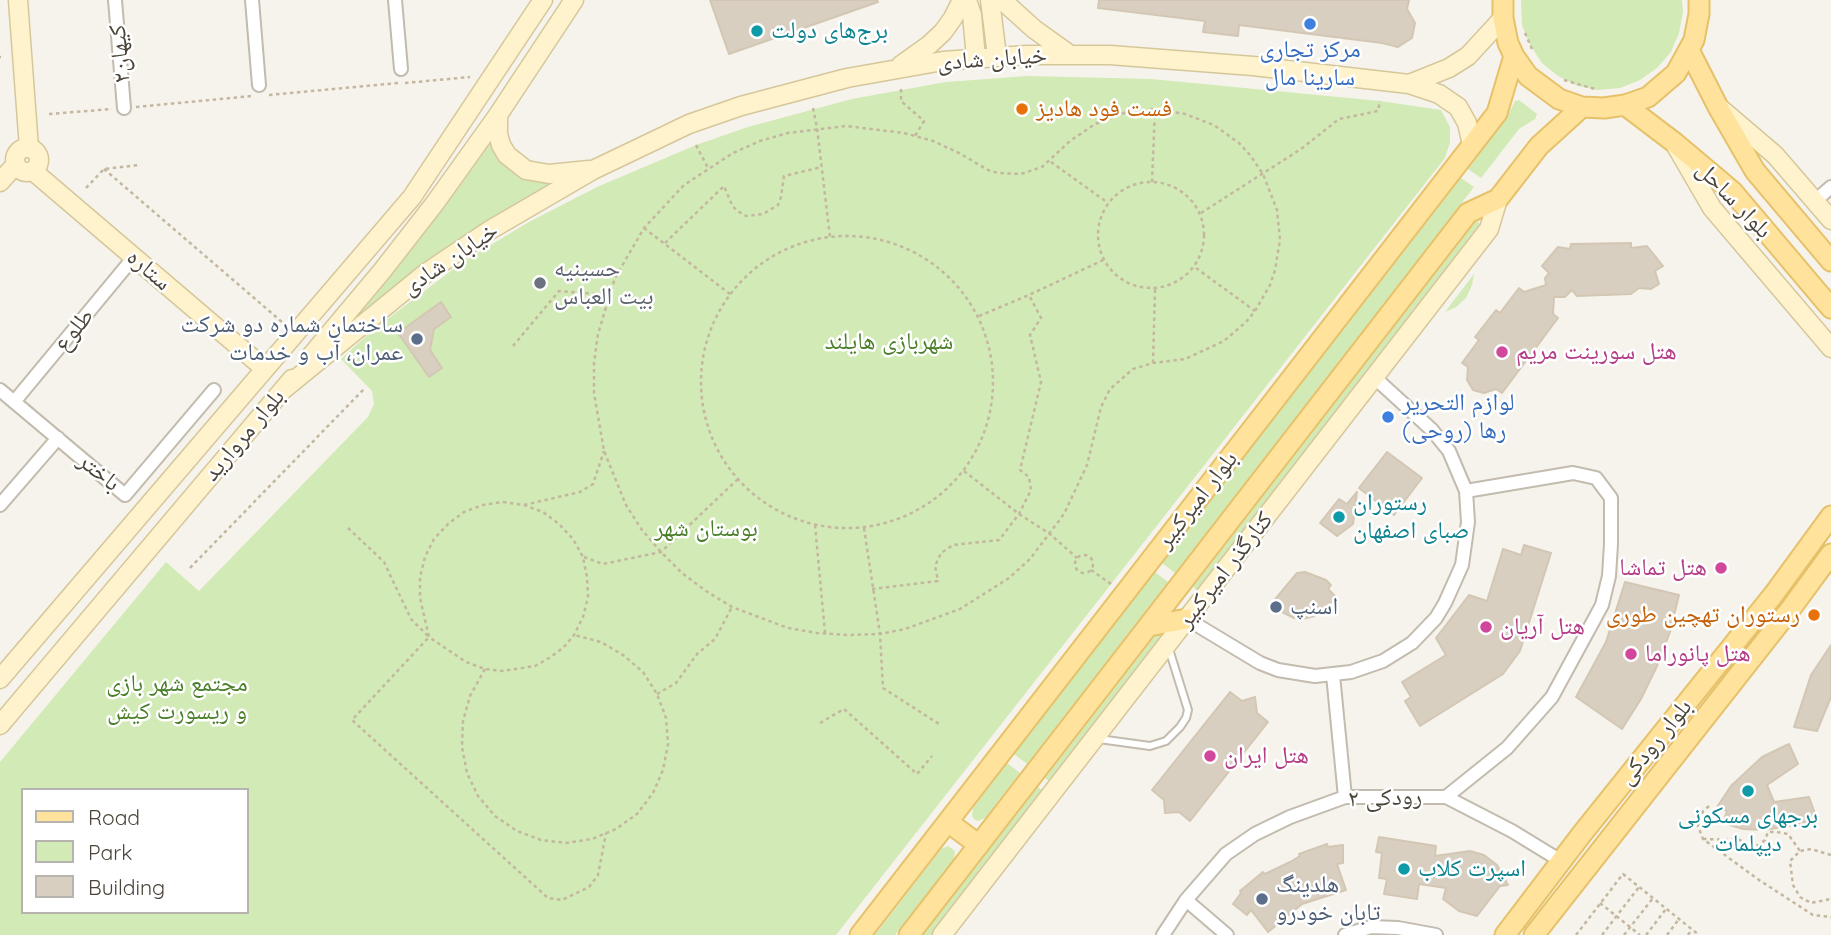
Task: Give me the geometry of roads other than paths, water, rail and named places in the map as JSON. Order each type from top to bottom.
[{"type":"main road","points":[[1503,9],[1505,31],[1514,55],[1538,85],[1559,99],[1583,107],[1604,108],[1625,106],[1648,97],[1668,82],[1690,52],[1698,27],[1699,0]]},
{"type":"main road","name":"بلوار ساحل","points":[[1690,52],[1755,171],[1831,261]]},
{"type":"main road","name":"بلوار امیرکبیر","points":[[860,935],[1497,113],[1514,55]]},
{"type":"main road","name":"بلوار ساحل","points":[[1625,106],[1675,143],[1732,191],[1831,308]]},
{"type":"main road","name":"بلوار امیرکبیر","points":[[909,935],[1468,213],[1498,199],[1539,146],[1583,107]]},
{"type":"main road","name":"بلوار رودکی","points":[[1506,935],[1561,861],[1774,593],[1831,516]]},
{"type":"main road","name":"بلوار رودکی","points":[[1534,935],[1793,607],[1831,554]]},
{"type":"main road","points":[[1149,626],[1187,619]]},
{"type":"main road","points":[[948,822],[979,845]]},
{"type":"street","points":[[18,0],[29,148]]},
{"type":"street","name":"کیهان۲","points":[[115,0],[124,108]]},
{"type":"street","points":[[252,0],[259,85]]},
{"type":"street","points":[[395,0],[401,69]]},
{"type":"street","name":"بلوار مروارید","points":[[0,679],[412,197],[543,0]]},
{"type":"street","name":"بلوار مروارید","points":[[0,725],[409,237],[498,115],[574,0]]},
{"type":"street","points":[[1002,0],[1034,29],[1069,54]]},
{"type":"street","points":[[967,5],[984,20],[991,8]]},
{"type":"street","points":[[967,5],[976,58]]},
{"type":"street","points":[[897,67],[929,45],[967,5]]},
{"type":"street","points":[[991,8],[997,56]]},
{"type":"street","name":"خیابان شادی","points":[[1409,84],[1468,57],[1503,9]]},
{"type":"street","name":"خیابان شادی","points":[[285,388],[426,273],[490,230],[593,170],[689,124],[741,106],[897,67],[997,56],[1069,54],[1152,57],[1254,66],[1409,84],[1439,94],[1458,107],[1467,123],[1472,145]]},
{"type":"street","points":[[1718,107],[1775,155],[1831,220]]},
{"type":"street","name":"خیابان شادی","points":[[498,115],[501,145],[507,155],[526,170],[549,174],[593,170]]},
{"type":"street","points":[[1675,143],[1712,208],[1831,348]]},
{"type":"street","points":[[29,148],[38,154],[40,159],[39,165],[33,171],[26,172],[20,170],[16,164],[16,156],[19,151],[29,148]]},
{"type":"street","points":[[0,182],[16,164]]},
{"type":"street","name":"ستاره","points":[[33,171],[265,369]]},
{"type":"street","points":[[1815,201],[1831,187]]},
{"type":"street","name":"کنارگذر امیرکبیر","points":[[942,935],[1489,229],[1498,199]]},
{"type":"street","name":"طلوع","points":[[14,402],[134,257]]},
{"type":"street","points":[[1187,619],[1260,663],[1296,674],[1333,675],[1367,668],[1398,653],[1424,631],[1445,604],[1462,565],[1467,541],[1466,491],[1449,451],[1413,412],[1374,377]]},
{"type":"street","name":"باختر","points":[[0,390],[125,495],[214,390]]},
{"type":"street","points":[[0,505],[58,438]]},
{"type":"street","points":[[1446,797],[1507,748],[1552,697],[1602,605],[1611,544],[1611,498],[1596,478],[1573,473],[1466,491]]},
{"type":"street","points":[[130,528],[129,538],[136,546],[146,547],[153,541]]},
{"type":"street","points":[[1333,675],[1345,797]]},
{"type":"street","name":"رودکی ۲","points":[[1163,935],[1186,900],[1226,853],[1255,834],[1300,813],[1345,797],[1446,797],[1512,831],[1561,861]]},
{"type":"street","points":[[1186,900],[1227,935]]},
{"type":"street","points":[[1345,935],[1371,928],[1398,928],[1436,935]]},
{"type":"lane","points":[[1097,738],[1150,746],[1166,741],[1180,727],[1188,710],[1168,644]]},
{"type":"place","name":"مرکز تجاری سارینا مال","points":[[1310,24]]},
{"type":"place","name":"برج‌های دولت","points":[[757,31]]},
{"type":"place","name":"فست فود هادیز","points":[[1022,109]]},
{"type":"place","name":"حسینیه بیت العباس","points":[[540,283]]},
{"type":"place","name":"ساختمان شماره دو شرکت عمران، آب و خدمات","points":[[417,339]]},
{"type":"place","name":"هتل سورینت مريم","points":[[1502,352]]},
{"type":"place","name":"لوازم التحریر رها (روحی)","points":[[1388,417]]},
{"type":"place","name":"رستوران صبای اصفهان","points":[[1339,517]]},
{"type":"place","name":"هتل تماشا","points":[[1721,568]]},
{"type":"place","name":"اسنپ","points":[[1276,607]]},
{"type":"place","name":"رستوران تهچین طوری","points":[[1814,615]]},
{"type":"place","name":"هتل آریان","points":[[1486,627]]},
{"type":"place","name":"هتل پانوراما","points":[[1631,654]]},
{"type":"place","name":"هتل ایران","points":[[1210,756]]},
{"type":"place","name":"برجهای مسکونی دیپلمات","points":[[1748,791]]},
{"type":"place","name":"اسپرت کلاب","points":[[1404,869]]},
{"type":"place","name":"هلدینگ تابان خودرو","points":[[1262,899]]},
{"type":"park label","name":"شهربازی هایلند","points":[[889,342]]},
{"type":"park label","name":"بوستان شهر","points":[[706,529]]},
{"type":"park label","name":"مجتمع شهر بازی و ریسورت کیش","points":[[177,698]]}]
